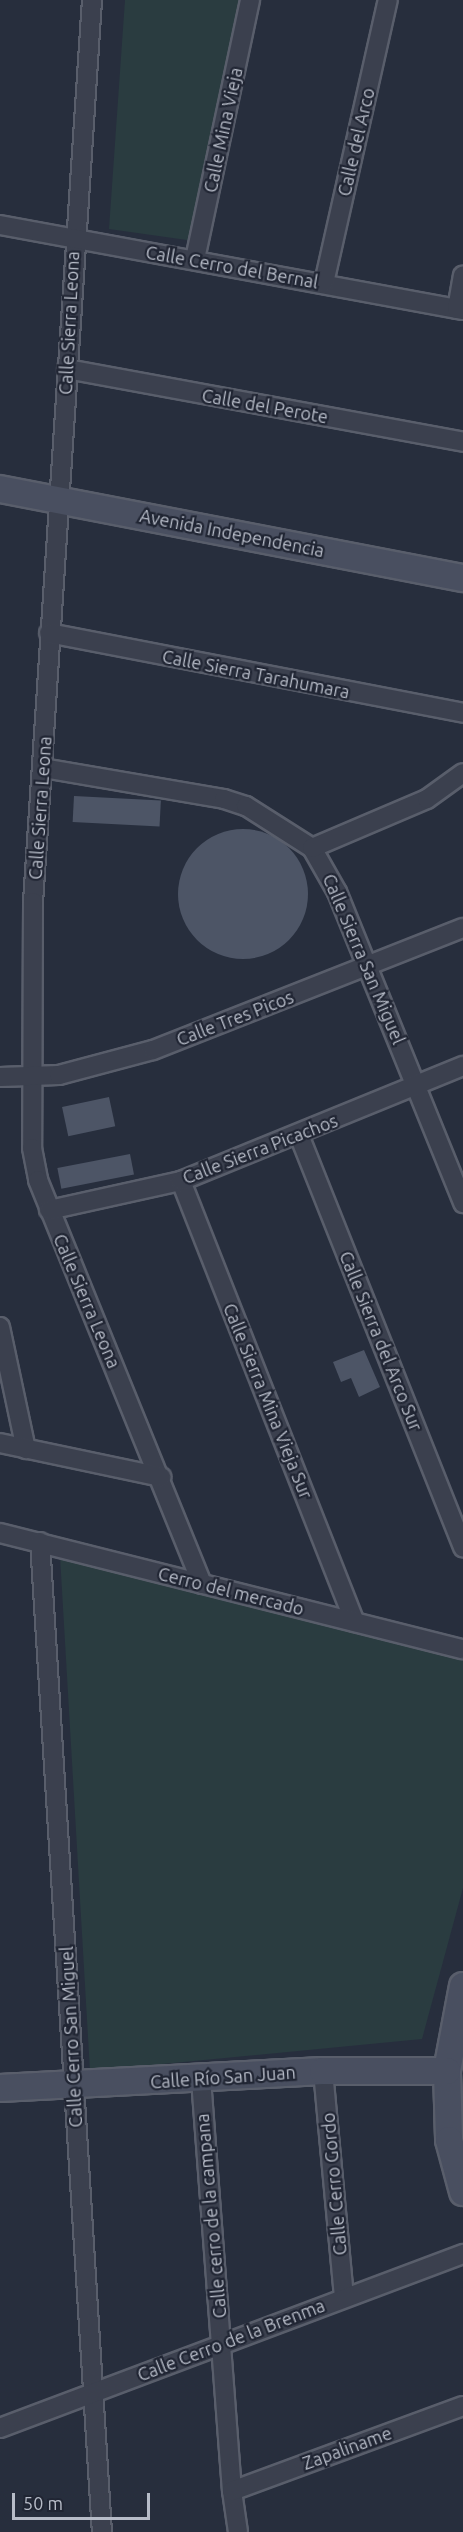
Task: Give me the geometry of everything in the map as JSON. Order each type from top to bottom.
[{"type":"street","name":"Calle Sierra Leona","points":[[92,0],[74,240],[68,369],[33,902],[32,1148],[50,1210],[161,1477],[202,1584]]},
{"type":"street","name":"Calle Mina Vieja","points":[[195,260],[250,0]]},
{"type":"street","name":"Calle del Arco","points":[[324,283],[388,0]]},
{"type":"street","name":"Calle Cerro del Bernal","points":[[0,225],[324,283],[460,310]]},
{"type":"street","points":[[460,310],[463,276]]},
{"type":"street","name":"Calle del Perote","points":[[68,369],[463,442]]},
{"type":"street","name":"Avenida Independencia","points":[[0,489],[463,578]]},
{"type":"street","name":"Calle Sierra Tarahumara","points":[[50,633],[463,713]]},
{"type":"street","name":"Calle Sierra San Miguel","points":[[43,768],[224,799],[246,806],[312,848],[338,892],[463,1203]]},
{"type":"street","points":[[312,848],[427,799],[463,774]]},
{"type":"street","name":"Calle Tres Picos","points":[[0,1077],[33,1078],[98,1066],[153,1050],[463,928]]},
{"type":"street","name":"Calle Sierra Picachos","points":[[50,1210],[181,1181],[299,1135],[463,1066]]},
{"type":"street","name":"Calle Sierra del Arco Sur","points":[[299,1135],[463,1548]]},
{"type":"street","name":"Calle Sierra Mina Vieja Sur","points":[[181,1181],[355,1622]]},
{"type":"street","points":[[0,1327],[27,1449]]},
{"type":"street","points":[[0,1443],[161,1477]]},
{"type":"street","name":"Cerro del mercado","points":[[0,1533],[463,1649]]},
{"type":"street","name":"Calle Cerro San Miguel","points":[[40,1542],[102,2532]]},
{"type":"street","points":[[463,1986],[447,2071],[449,2140],[463,2192]]},
{"type":"street","name":"Calle Río San Juan","points":[[0,2088],[75,2086],[323,2071],[447,2071]]},
{"type":"street","name":"Calle Cerro Gordo","points":[[323,2071],[344,2296]]},
{"type":"street","name":"Calle cerro de la campana","points":[[201,2079],[232,2491],[238,2532]]},
{"type":"street","name":"Calle Cerro de la Brenma","points":[[0,2428],[222,2345],[344,2296],[463,2254]]},
{"type":"street","name":"Zapaliname","points":[[232,2491],[463,2406]]},
{"type":"shaded area","points":[[125,0],[243,0],[194,241],[109,229]]},
{"type":"shaded area","points":[[60,1556],[463,1656],[463,1888],[422,2039],[90,2071]]},
{"type":"building","points":[[74,796],[161,801],[160,827],[73,822]]},
{"type":"building","points":[[243,829],[268,834],[289,848],[303,869],[308,894],[303,919],[289,940],[268,954],[243,959],[218,954],[197,940],[183,919],[178,894],[183,869],[197,848],[218,834]]},
{"type":"building","points":[[109,1097],[115,1126],[68,1136],[62,1107]]},
{"type":"building","points":[[130,1154],[134,1175],[61,1189],[57,1168]]},
{"type":"building","points":[[364,1350],[380,1387],[359,1397],[351,1378],[341,1382],[333,1362]]}]
